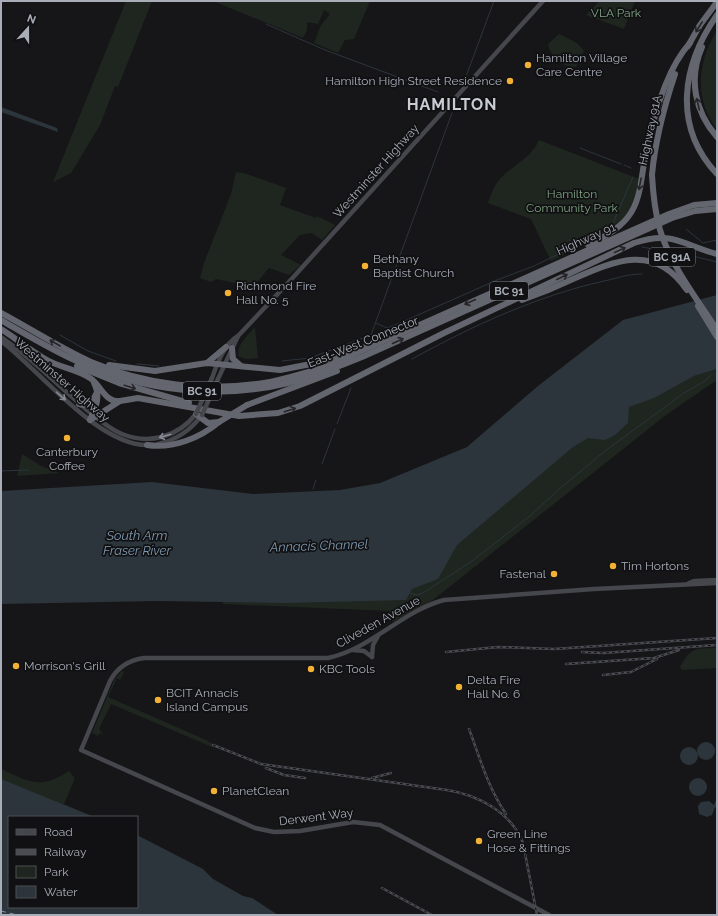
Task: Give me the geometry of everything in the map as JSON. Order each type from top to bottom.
[{"type":"highway","name":"Highway 91A","points":[[717,2],[690,43],[676,73],[665,104],[654,154],[652,176],[656,215],[665,243],[676,265],[717,330]]},
{"type":"highway","points":[[717,15],[705,32],[694,58],[686,96],[689,126],[694,141],[701,155],[717,174]]},
{"type":"highway","points":[[717,19],[701,51],[695,83],[700,112],[717,137]]},
{"type":"highway","points":[[532,275],[603,237],[621,225],[628,217],[636,204],[646,153],[660,102],[683,50],[690,43]]},
{"type":"highway","name":"Highway 91","points":[[532,275],[669,214],[694,205],[717,203]]},
{"type":"highway","name":"East-West Connector","points":[[1,320],[45,346],[80,363],[118,377],[159,387],[195,391],[244,390],[280,384],[323,373],[655,226],[684,214],[717,209]]},
{"type":"highway","points":[[1,329],[46,360],[89,377],[100,386],[108,398],[115,402],[143,398],[226,414],[251,416],[278,414],[300,406],[489,312],[642,241],[661,238],[674,238],[717,254]]},
{"type":"highway","points":[[489,312],[616,261],[630,259],[652,262],[665,268],[681,281],[717,337]]},
{"type":"highway","name":"East-West Connector","points":[[1,313],[90,361],[121,373],[161,382],[190,386],[232,386],[270,382],[323,368],[532,275]]},
{"type":"highway","points":[[90,361],[120,368],[155,371],[207,363],[271,370],[294,369],[376,344]]},
{"type":"highway","points":[[45,346],[65,360],[119,383],[187,403],[251,416]]},
{"type":"highway","points":[[207,363],[229,348],[233,359],[242,366]]},
{"type":"highway","points":[[147,445],[166,445],[183,442],[205,432],[247,405],[322,377],[362,357]]},
{"type":"highway","points":[[89,377],[97,390],[98,402],[93,418]]},
{"type":"highway","points":[[79,404],[84,405],[92,402],[97,390]]},
{"type":"highway","points":[[93,418],[120,401]]},
{"type":"highway","points":[[199,416],[208,423],[219,422]]},
{"type":"street","name":"Westminster Highway","points":[[1,342],[17,354],[57,392],[93,418],[121,434],[133,438],[149,439],[167,436],[178,431],[199,416],[212,378],[221,364],[232,339],[238,336],[288,283],[543,1]]},
{"type":"street","name":"Westminster Highway","points":[[1,337],[24,354],[115,437],[133,443],[147,445],[176,438],[190,430],[218,379],[221,364]]},
{"type":"street","name":"Cliveden Avenue","points":[[689,583],[694,581],[717,580]]},
{"type":"street","name":"Cliveden Avenue","points":[[81,750],[112,678],[120,669],[133,660],[144,658],[328,658],[351,651],[423,608],[444,600],[689,583],[717,584]]},
{"type":"street","points":[[351,651],[364,651],[372,657],[373,645],[380,634]]},
{"type":"street","name":"Derwent Way","points":[[81,750],[255,828],[274,832],[300,830],[353,822],[380,825],[549,915]]},
{"type":"green space","points":[[126,1],[152,1],[118,87],[115,86],[100,125],[71,173],[53,182]]},
{"type":"green space","points":[[213,1],[370,1],[354,39],[345,40],[338,53],[314,43],[321,25],[330,14],[324,10],[318,24],[307,22],[307,30],[303,38]]},
{"type":"green space","name":"VLA Park","points":[[600,1],[635,1],[624,29],[586,15]]},
{"type":"green space","points":[[717,31],[717,129],[704,106],[701,81],[705,55]]},
{"type":"green space","points":[[559,34],[577,43],[584,51],[576,67],[562,64],[551,53],[548,44]]},
{"type":"green space","name":"Hamilton Community Park","points":[[539,140],[639,179],[631,208],[618,224],[591,242],[551,261],[531,219],[488,203],[499,180],[536,147]]},
{"type":"green space","points":[[236,172],[244,173],[286,188],[280,205],[316,218],[317,216],[335,225],[322,240],[312,233],[300,235],[281,255],[301,265],[289,275],[269,268],[253,287],[216,279],[211,282],[200,278],[204,263],[231,194]]},
{"type":"green space","points":[[255,327],[258,358],[245,359],[238,356],[239,347]]},
{"type":"green space","points":[[717,369],[717,380],[666,415],[433,600],[393,622],[390,611],[223,604],[223,602],[573,438],[642,397],[694,376]]},
{"type":"green space","points":[[22,454],[41,466],[60,473],[17,476]]},
{"type":"green space","points":[[704,648],[717,648],[717,668],[682,670],[680,667],[691,652]]},
{"type":"green space","points":[[122,671],[124,672],[120,680],[117,678],[108,697],[206,740],[213,744],[212,747],[111,704],[99,729],[104,735],[100,733],[98,736],[92,733],[114,680]]},
{"type":"green space","points":[[1,769],[35,782],[50,781],[69,771],[75,778],[64,804],[92,816],[8,816],[1,814]]},
{"type":"water","points":[[1,107],[57,128],[58,132],[1,112]]},
{"type":"water","name":"South Arm Fraser River","points":[[717,295],[717,369],[694,376],[654,398],[629,407],[628,423],[615,435],[605,440],[588,438],[573,447],[457,545],[438,579],[412,589],[406,600],[284,603],[157,601],[1,604],[1,491],[152,482],[253,494],[340,490],[380,483],[467,447],[538,386],[623,320]]},
{"type":"water","points":[[706,742],[712,745],[715,751],[712,757],[706,760],[700,757],[697,751],[700,745]]},
{"type":"water","points":[[689,747],[695,750],[698,756],[695,762],[689,765],[683,762],[680,756],[683,750]]},
{"type":"water","points":[[698,778],[704,781],[707,787],[704,793],[698,796],[692,793],[689,787],[692,781]]},
{"type":"water","points":[[1,779],[92,816],[8,816],[8,908],[138,908],[138,836],[203,869],[213,879],[243,896],[252,898],[278,915],[1,915]]},
{"type":"water","points":[[717,797],[717,809],[715,807],[712,815],[707,817],[699,814],[698,806],[701,802],[709,801],[714,805]]},
{"type":"waterway","points":[[464,82],[494,1]]},
{"type":"waterway","points":[[266,24],[325,50],[438,92]]},
{"type":"waterway","points":[[282,361],[310,358],[371,335],[452,113]]},
{"type":"waterway","points":[[580,148],[621,164]]},
{"type":"waterway","points":[[624,165],[631,168]]},
{"type":"waterway","points":[[376,323],[387,328],[400,323],[497,280],[534,266],[587,240],[613,223],[633,177]]},
{"type":"waterway","points":[[686,229],[703,243],[717,240]]},
{"type":"waterway","points":[[642,247],[665,251]]},
{"type":"waterway","points":[[672,252],[681,254],[687,259]]},
{"type":"waterway","points":[[678,265],[693,256],[717,262]]},
{"type":"waterway","points":[[412,359],[505,313],[579,287],[627,275],[642,274]]},
{"type":"waterway","points":[[60,335],[88,351],[116,361]]},
{"type":"waterway","points":[[137,364],[159,366]]},
{"type":"waterway","points":[[409,593],[417,595],[423,593],[472,561],[530,516],[558,490],[605,451],[684,393],[705,381],[711,375]]},
{"type":"waterway","points":[[337,424],[351,388]]},
{"type":"waterway","points":[[322,464],[335,429]]},
{"type":"waterway","points":[[1,471],[29,470]]},
{"type":"waterway","points":[[313,489],[316,480]]},
{"type":"ferry route","points":[[1,911],[17,915]]},
{"type":"railway","points":[[446,652],[498,647],[554,649],[717,638]]},
{"type":"railway","points":[[582,652],[603,653],[717,645]]},
{"type":"railway","points":[[566,664],[654,658],[679,650]]},
{"type":"railway","points":[[603,675],[631,672],[657,659]]},
{"type":"railway","points":[[469,729],[489,783],[506,814]]},
{"type":"railway","points":[[213,745],[261,764],[459,792],[482,801],[502,814],[518,832],[523,843],[537,915]]},
{"type":"railway","points":[[266,768],[284,775],[305,778]]},
{"type":"railway","points":[[372,778],[391,773]]},
{"type":"railway","points":[[382,888],[432,915]]},
{"type":"place","name":"Hamilton Village Care Centre","points":[[528,65]]},
{"type":"place","name":"Hamilton High Street Residence","points":[[510,81]]},
{"type":"place","name":"Bethany Baptist Church","points":[[365,266]]},
{"type":"place","name":"Richmond Fire Hall No. 5","points":[[228,293]]},
{"type":"place","name":"Canterbury Coffee","points":[[67,438]]},
{"type":"place","name":"Tim Hortons","points":[[613,566]]},
{"type":"place","name":"Fastenal","points":[[554,574]]},
{"type":"place","name":"Morrison's Grill","points":[[16,666]]},
{"type":"place","name":"KBC Tools","points":[[311,669]]},
{"type":"place","name":"Delta Fire Hall No. 6","points":[[459,687]]},
{"type":"place","name":"BCIT Annacis Island Campus","points":[[158,700]]},
{"type":"place","name":"PlanetClean","points":[[214,791]]},
{"type":"place","name":"Green Line Hose & Fittings","points":[[479,841]]},
{"type":"district","name":"HAMILTON","points":[[452,104]]},
{"type":"water label","name":"Annacis Channel","points":[[319,545]]}]
